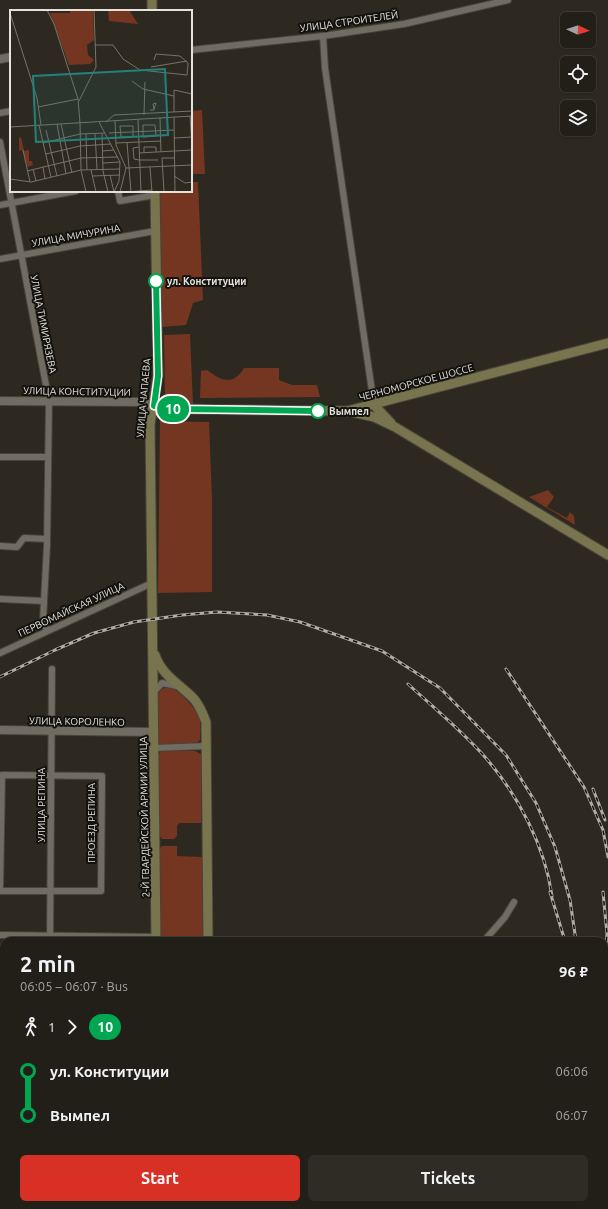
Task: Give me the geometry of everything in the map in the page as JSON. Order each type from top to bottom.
[{"type":"main road","name":"УЛИЦА ЧАПАЕВА","points":[[152,646],[150,424],[158,376],[155,193]]},
{"type":"main road","name":"ЧЕРНОМОРСКОЕ ШОССЕ","points":[[154,406],[177,409],[347,412],[608,343]]},
{"type":"main road","points":[[374,405],[395,428]]},
{"type":"main road","points":[[150,450],[155,418],[163,411],[177,409]]},
{"type":"main road","points":[[347,412],[374,417],[395,428],[608,555]]},
{"type":"main road","points":[[152,646],[158,664],[165,674],[194,699],[202,710],[206,722],[208,937]]},
{"type":"main road","name":"2-Й ГВАРДЕЙСКОЙ АРМИИ УЛИЦА","points":[[152,646],[156,937]]},
{"type":"street","name":"УЛИЦА СТРОИТЕЛЕЙ","points":[[192,50],[323,36],[404,24],[508,0]]},
{"type":"street","points":[[323,36],[325,68],[374,405]]},
{"type":"street","points":[[0,59],[10,57]]},
{"type":"street","points":[[0,113],[10,111]]},
{"type":"street","name":"УЛИЦА ТИМИРЯЗЕВА","points":[[0,142],[49,401],[47,539],[43,620],[47,631]]},
{"type":"street","points":[[0,205],[61,192]]},
{"type":"street","points":[[118,192],[120,201],[155,193]]},
{"type":"street","name":"УЛИЦА МИЧУРИНА","points":[[0,259],[155,231]]},
{"type":"street","name":"УЛИЦА КОНСТИТУЦИИ","points":[[0,401],[142,402],[154,406]]},
{"type":"street","points":[[0,457],[48,458]]},
{"type":"street","points":[[0,546],[17,547],[24,538],[47,539]]},
{"type":"street","name":"ПЕРВОМАЙСКАЯ УЛИЦА","points":[[0,653],[152,584]]},
{"type":"street","points":[[0,599],[44,601]]},
{"type":"street","name":"УЛИЦА РЕПИНА","points":[[50,937],[52,668]]},
{"type":"street","points":[[153,693],[162,683],[179,686]]},
{"type":"street","name":"УЛИЦА КОРОЛЕНКО","points":[[0,730],[153,732]]},
{"type":"street","points":[[154,748],[206,746]]},
{"type":"street","name":"ПРОЕЗД РЕПИНА","points":[[2,775],[102,776],[101,891],[50,892],[0,891],[2,775]]},
{"type":"street","points":[[488,937],[505,917],[514,902]]},
{"type":"street","points":[[0,935],[25,937]]},
{"type":"shaded area","points":[[202,110],[205,174],[192,174],[192,111]]},
{"type":"shaded area","points":[[192,182],[198,182],[203,300],[193,303],[186,325],[162,327],[160,192],[192,192]]},
{"type":"shaded area","points":[[190,334],[193,405],[172,402],[165,394],[164,335]]},
{"type":"shaded area","points":[[244,368],[279,368],[279,380],[292,385],[317,385],[320,397],[200,398],[201,371],[207,370],[217,377],[231,380],[240,374]]},
{"type":"shaded area","points":[[160,421],[209,422],[212,499],[212,592],[158,593]]},
{"type":"shaded area","points":[[548,490],[554,497],[547,507],[567,518],[570,512],[574,516],[575,525],[529,497]]},
{"type":"shaded area","points":[[168,686],[177,691],[187,700],[199,716],[200,740],[195,745],[161,746],[157,741],[157,695],[162,689]]},
{"type":"shaded area","points":[[161,751],[195,751],[201,754],[201,823],[179,823],[177,826],[177,836],[174,839],[162,839],[159,835],[158,755]]},
{"type":"shaded area","points":[[162,846],[177,846],[177,856],[202,857],[203,937],[160,937],[159,849]]},
{"type":"railway","points":[[0,677],[94,633],[134,622],[182,615],[217,612],[267,615],[300,622],[382,651],[440,688],[506,755],[536,803],[555,847],[570,900],[575,937]]},
{"type":"railway","points":[[506,669],[584,787],[603,830],[608,857]]},
{"type":"railway","points":[[408,684],[476,747],[497,772],[519,804],[543,859],[552,896]]},
{"type":"railway","points":[[593,789],[605,820]]},
{"type":"railway","points":[[550,892],[564,937]]},
{"type":"railway","points":[[603,892],[607,937]]},
{"type":"bus line","name":"10","points":[[156,281],[158,376],[154,406],[177,409],[318,411]]},
{"type":"place","name":"ул. Конституции","points":[[156,281]]},
{"type":"place","name":"Вымпел","points":[[318,411]]}]
